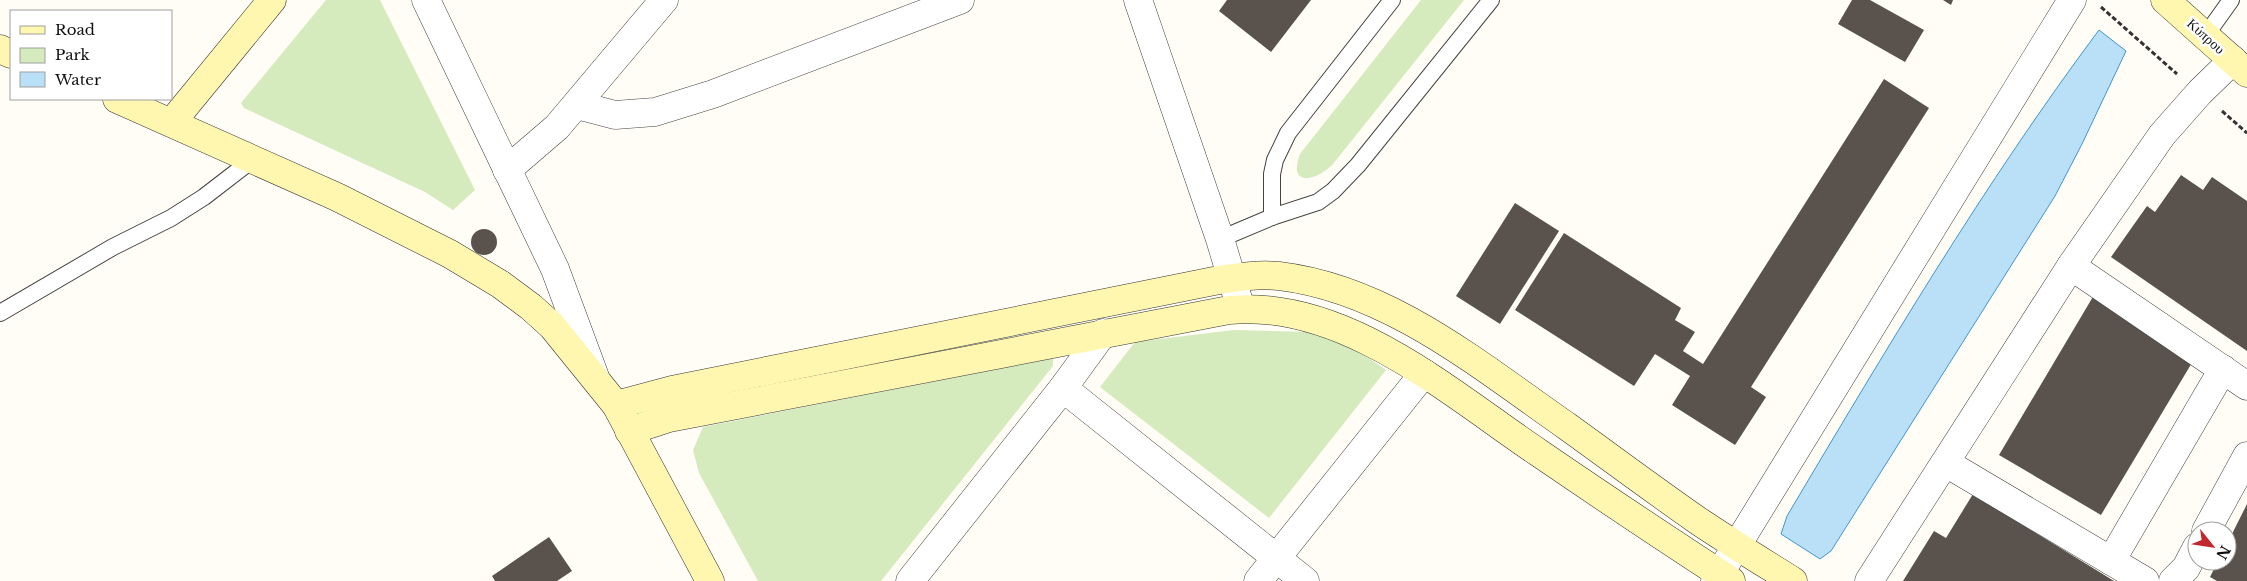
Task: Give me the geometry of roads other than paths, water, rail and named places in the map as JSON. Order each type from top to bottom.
[{"type":"street","points":[[172,122],[272,0]]},
{"type":"street","points":[[426,0],[555,269],[595,378]]},
{"type":"street","points":[[507,170],[557,127],[578,105],[664,0]]},
{"type":"street","points":[[578,105],[615,115],[656,112],[713,94],[960,0]]},
{"type":"street","points":[[1138,0],[1220,239],[1240,309]]},
{"type":"street","points":[[629,430],[669,418],[1103,333],[1240,309],[1290,314],[1339,329],[1385,350],[1424,373],[1722,579],[1737,545],[2072,0]]},
{"type":"street","name":"Κύπρου","points":[[2165,0],[2240,66]]},
{"type":"street","points":[[1869,581],[2071,266],[2162,135],[2200,92],[2240,66]]},
{"type":"street","points":[[119,100],[337,197],[450,254],[500,284],[552,326],[616,405],[710,581]]},
{"type":"street","points":[[2071,266],[2247,386]]},
{"type":"street","points":[[616,405],[672,390],[1231,279],[1255,275],[1296,279],[1348,293],[1385,308],[1448,345],[1651,485],[1697,520],[1793,581]]},
{"type":"street","points":[[910,581],[1063,388],[1103,333]]},
{"type":"street","points":[[2112,561],[2223,369]]},
{"type":"street","points":[[1258,581],[1424,373]]},
{"type":"street","points":[[1063,388],[1305,581]]},
{"type":"street","points":[[2211,521],[2247,456]]},
{"type":"street","points":[[1946,463],[2145,581]]},
{"type":"street","points":[[2173,581],[2187,566]]},
{"type":"lane","points":[[1272,216],[1272,174],[1275,160],[1288,133],[1392,0]]},
{"type":"lane","points":[[1220,239],[1272,216],[1318,202],[1343,181],[1490,0]]},
{"type":"lane","points":[[2206,35],[2231,0]]},
{"type":"lane","points":[[0,313],[113,247],[171,218],[204,197],[252,160]]},
{"type":"water","points":[[2099,30],[2126,51],[2055,196],[1831,551],[1820,559],[1781,534],[1787,516],[1898,330],[1976,208],[2057,88]]}]
